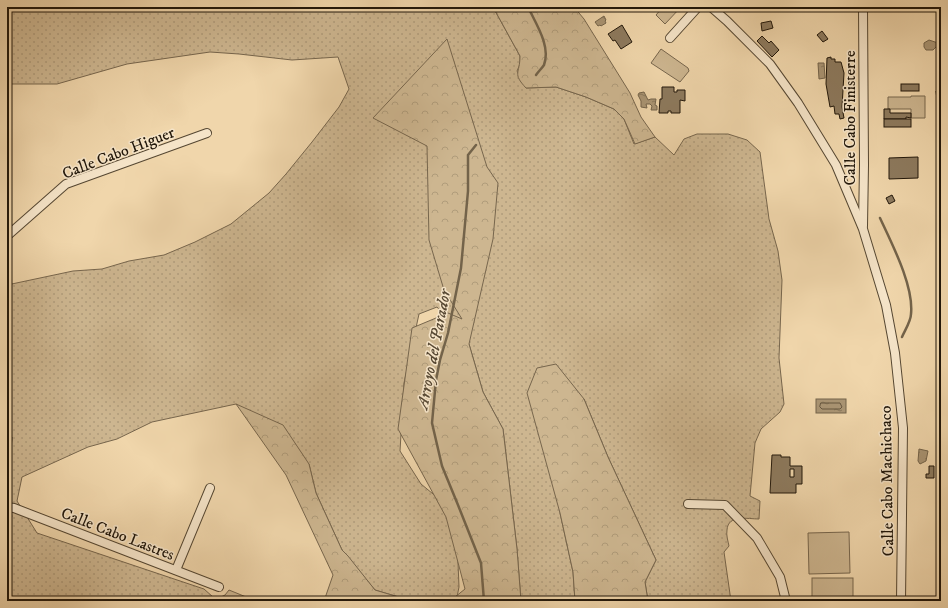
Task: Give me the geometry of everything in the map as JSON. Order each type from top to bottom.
[{"type":"street","points":[[670,38],[698,7]]},
{"type":"street","name":"Calle Cabo Machichaco","points":[[711,7],[770,64],[798,103],[836,165],[863,229],[886,305],[895,352],[903,428],[901,601]]},
{"type":"street","name":"Calle Cabo Finisterre","points":[[863,7],[863,229]]},
{"type":"street","name":"Calle Cabo Higuer","points":[[7,236],[66,184],[207,133]]},
{"type":"street","points":[[176,570],[210,488]]},
{"type":"street","points":[[688,504],[725,505],[757,538],[780,577],[786,601]]},
{"type":"street","name":"Calle Cabo Lastres","points":[[7,507],[14,508],[219,587]]},
{"type":"green space","points":[[7,7],[493,7],[520,56],[520,64],[517,71],[526,88],[556,87],[586,97],[614,109],[624,119],[634,144],[655,137],[674,155],[684,139],[697,134],[728,134],[747,140],[760,152],[769,219],[778,251],[782,280],[779,358],[784,404],[780,412],[761,429],[755,443],[750,496],[760,501],[759,519],[739,518],[735,519],[728,525],[727,534],[729,546],[724,552],[731,601],[648,601],[645,582],[656,560],[608,457],[584,399],[560,513],[573,572],[575,601],[521,601],[517,549],[503,429],[483,392],[469,344],[437,307],[419,314],[404,383],[400,451],[421,484],[456,513],[459,587],[457,597],[450,601],[412,601],[375,590],[342,550],[316,493],[309,464],[236,404],[152,422],[117,439],[88,447],[22,477],[17,501],[37,533],[204,589],[213,597],[226,601],[7,601],[7,526],[12,516],[7,509],[7,500],[12,437],[8,434],[7,430],[7,285],[73,271],[102,269],[129,261],[164,255],[195,242],[231,224],[269,193],[286,174],[339,107],[349,89],[338,57],[292,60],[210,52],[127,64],[57,84],[7,84]]},
{"type":"green space","points":[[493,7],[574,7],[584,19],[630,93],[641,117],[655,137],[635,144],[624,119],[614,109],[586,97],[556,87],[526,88],[518,76],[520,56]]},
{"type":"green space","points":[[663,7],[681,7],[665,24],[656,15]]},
{"type":"green space","points":[[447,39],[487,167],[498,183],[493,239],[469,344],[483,392],[503,429],[517,549],[521,601],[450,601],[465,589],[446,517],[398,429],[412,328],[448,313],[462,319],[444,290],[429,240],[427,146],[373,118]]},
{"type":"green space","points":[[661,49],[688,68],[689,71],[680,82],[651,63]]},
{"type":"green space","points":[[925,96],[925,118],[911,118],[911,109],[888,109],[888,97]]},
{"type":"green space","points":[[556,364],[584,399],[608,457],[656,560],[645,582],[648,601],[575,601],[573,572],[560,513],[527,393],[537,368]]},
{"type":"green space","points":[[236,404],[283,425],[309,464],[316,493],[342,550],[375,590],[412,601],[324,601],[333,575],[286,475]]},
{"type":"green space","points":[[7,430],[8,434],[12,437],[7,498]]},
{"type":"green space","points":[[849,532],[850,573],[809,574],[808,533]]},
{"type":"green space","points":[[812,578],[853,578],[853,601],[812,601]]},
{"type":"green space","points":[[229,590],[256,601],[226,601],[219,598],[225,595]]},
{"type":"water","points":[[604,16],[606,23],[598,26],[595,22]]},
{"type":"water","points":[[929,40],[938,43],[933,50],[926,50],[924,47],[924,43]]},
{"type":"water","points":[[818,63],[824,63],[825,78],[819,79]]},
{"type":"water","points":[[644,92],[648,100],[656,99],[655,105],[657,106],[657,110],[651,110],[652,106],[650,104],[646,104],[647,108],[641,107],[641,101],[638,95],[639,93]]},
{"type":"water","points":[[816,399],[846,399],[846,413],[816,413]]},
{"type":"water","points":[[919,449],[928,451],[926,461],[920,464],[918,461]]},
{"type":"building","points":[[771,21],[773,28],[762,31],[761,23]]},
{"type":"building","points":[[622,25],[632,42],[621,49],[615,40],[613,41],[608,34]]},
{"type":"building","points":[[822,31],[828,39],[823,42],[817,35]]},
{"type":"building","points":[[762,36],[769,43],[771,41],[779,50],[772,57],[757,41]]},
{"type":"building","points":[[831,57],[831,59],[835,59],[835,62],[841,62],[844,73],[842,107],[844,118],[840,119],[839,114],[835,114],[834,106],[830,107],[826,84],[827,58]]},
{"type":"building","points":[[901,84],[919,84],[919,91],[901,91]]},
{"type":"building","points":[[662,87],[674,87],[674,92],[677,92],[677,90],[685,90],[685,101],[680,100],[680,113],[671,113],[671,111],[668,111],[668,113],[659,113],[660,99],[662,99]]},
{"type":"building","points":[[936,91],[941,91],[941,100],[937,100]]},
{"type":"building","points":[[884,109],[890,109],[890,113],[911,113],[911,118],[884,119]]},
{"type":"building","points":[[884,119],[911,119],[911,127],[884,127]]},
{"type":"building","points":[[918,157],[918,178],[889,179],[889,158]]},
{"type":"building","points":[[892,195],[895,201],[889,204],[886,198]]},
{"type":"building","points":[[772,455],[790,457],[790,466],[802,466],[802,484],[796,484],[796,493],[770,493]],"holes":[[[790,469],[794,469],[794,477],[790,477]]]},
{"type":"building","points":[[929,466],[934,466],[934,478],[926,478],[926,474],[929,474]]},
{"type":"waterway","name":"Arroyo del Parador","points":[[528,7],[542,35],[546,50],[544,65],[536,75]]},
{"type":"waterway","name":"Arroyo del Parador","points":[[476,145],[468,155],[468,191],[461,268],[448,333],[436,380],[432,423],[442,466],[481,563],[484,601]]},
{"type":"waterway","points":[[880,218],[896,252],[906,278],[909,291],[911,317],[902,337]]}]
